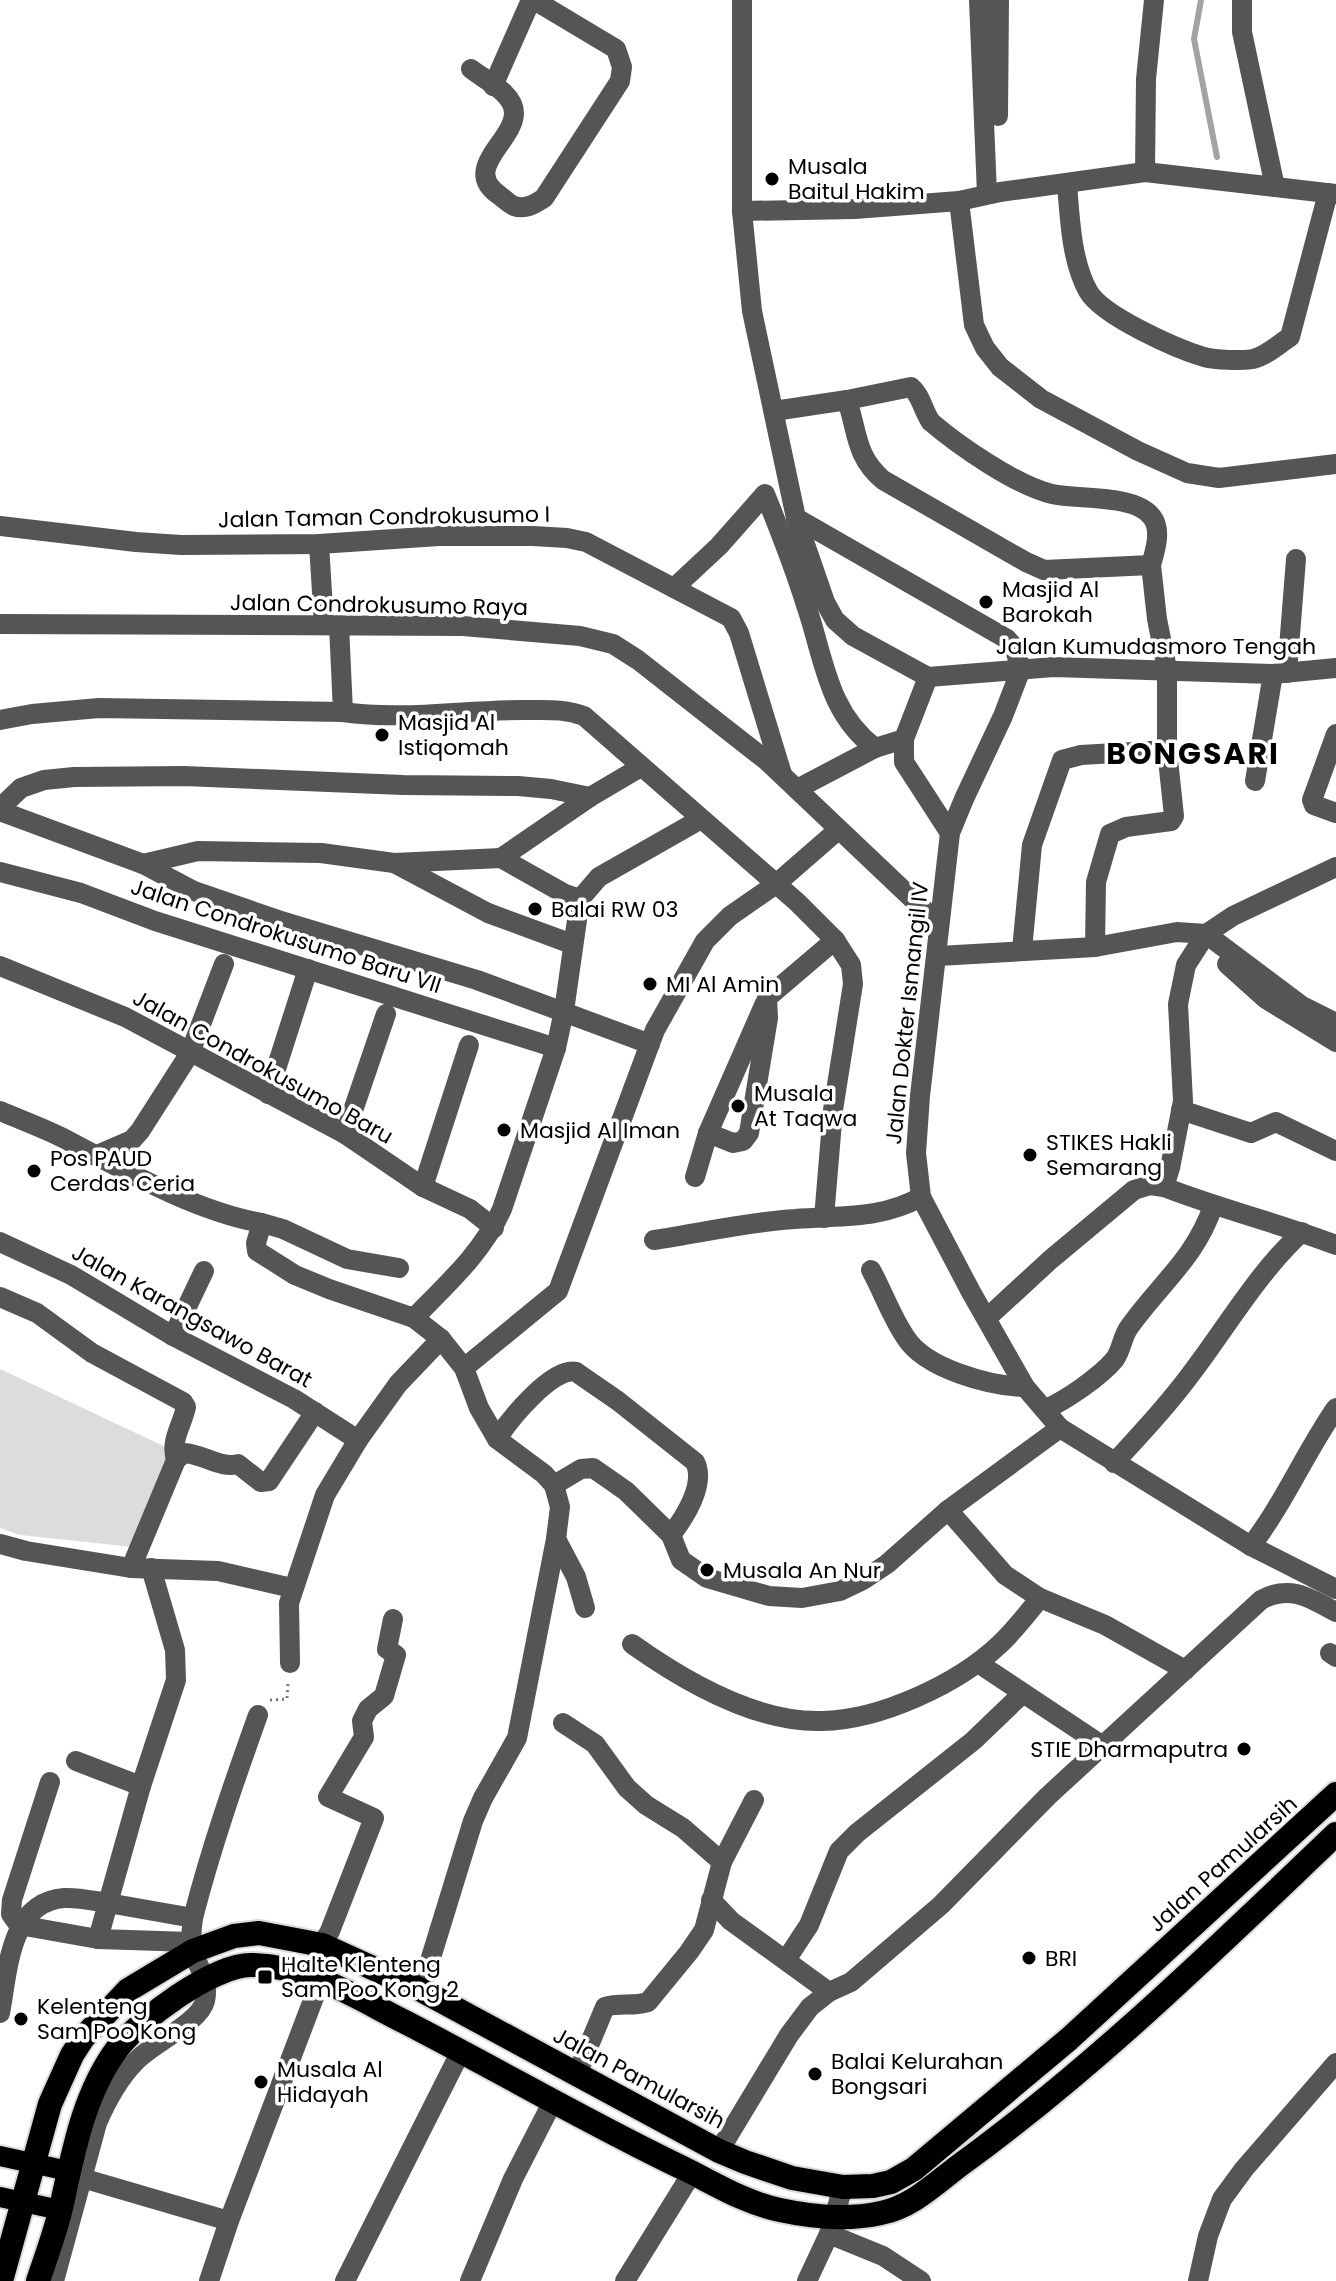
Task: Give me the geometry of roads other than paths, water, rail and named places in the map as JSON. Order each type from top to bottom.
[{"type":"highway","name":"Jalan Pamularsih","points":[[1,2281],[50,2104],[72,2055],[83,2038],[128,1990],[192,1946],[259,1933],[322,1945],[421,1990],[719,2151],[792,2178],[843,2187],[873,2186],[891,2182],[914,2169],[1069,2039],[1336,1794]]},
{"type":"highway","points":[[38,2281],[60,2210],[75,2175],[88,2106],[117,2050],[137,2028],[207,1979],[232,1968],[249,1965],[321,1979],[461,2051],[622,2140],[746,2200],[832,2226],[890,2211],[934,2186],[988,2145],[1078,2073],[1232,1934],[1336,1834]]},
{"type":"main road","points":[[0,2156],[75,2175]]},
{"type":"main road","points":[[0,2197],[60,2210]]},
{"type":"street","points":[[471,69],[493,86],[510,99],[514,111],[512,122],[489,159],[485,179],[489,188],[514,206],[534,205],[544,198],[614,92],[622,67],[616,49],[532,0],[493,86]]},
{"type":"street","points":[[742,0],[742,211],[752,311],[796,518],[825,602],[835,620],[853,636],[928,677],[904,739],[904,762],[950,833]]},
{"type":"street","points":[[979,0],[993,193]]},
{"type":"street","points":[[993,193],[999,0]]},
{"type":"street","points":[[1145,172],[1146,79],[1154,0]]},
{"type":"street","points":[[1242,0],[1242,32],[1275,187]]},
{"type":"street","points":[[742,211],[855,209],[959,201],[993,193],[1145,172],[1332,194],[1290,337],[1254,359],[1207,357],[1114,316],[1088,291],[1079,265],[1067,184]]},
{"type":"street","points":[[959,201],[974,325],[985,348],[1000,367],[1041,399],[1138,451],[1187,473],[1219,478],[1336,464]]},
{"type":"street","points":[[774,411],[911,387],[931,422],[1022,483],[1047,493],[1091,497],[1137,507],[1147,512],[1156,525],[1157,542],[1151,565],[1167,669],[1167,750],[1174,816],[1171,821],[1126,827],[1110,834],[1096,882],[1095,947]]},
{"type":"street","points":[[847,400],[862,456],[869,468],[883,480],[1026,562],[1044,570],[1151,565]]},
{"type":"street","points":[[674,588],[719,546],[765,494],[808,609],[830,685],[854,731],[875,748]]},
{"type":"street","points":[[796,518],[1007,639],[1014,647],[1021,669]]},
{"type":"street","name":"Jalan Taman Condrokusumo I","points":[[0,526],[151,543],[319,544],[439,536],[533,536],[586,542],[731,618],[739,633],[782,774]]},
{"type":"street","points":[[319,544],[343,712]]},
{"type":"street","points":[[1255,781],[1280,673],[1296,559]]},
{"type":"street","name":"Jalan Condrokusumo Raya","points":[[0,624],[463,626],[580,636],[613,644],[638,660],[782,774],[939,924]]},
{"type":"street","points":[[820,651],[853,636]]},
{"type":"street","name":"Jalan Kumudasmoro Tengah","points":[[928,677],[1021,669],[1280,673],[1336,668]]},
{"type":"street","name":"Jalan Dokter Ismangil IV","points":[[921,1197],[916,1153],[920,1096],[950,833],[1021,669]]},
{"type":"street","points":[[0,720],[99,708],[343,712],[379,716],[502,709],[569,710],[584,716],[776,884],[835,940],[851,965],[853,984],[833,1110],[824,1218]]},
{"type":"street","points":[[1336,734],[1312,800],[1318,808],[1336,813]]},
{"type":"street","points":[[797,789],[875,748],[904,739]]},
{"type":"street","points":[[1022,950],[1032,845],[1062,760],[1081,755],[1167,750]]},
{"type":"street","points":[[143,864],[198,851],[321,853],[394,863],[501,858],[590,797],[641,767]]},
{"type":"street","points":[[590,797],[518,786],[119,775],[44,780],[21,788],[0,810],[143,864],[194,891],[278,920],[477,980],[650,1044]]},
{"type":"street","points":[[414,1318],[460,1271],[494,1228],[556,1048],[580,899],[599,877],[701,819]]},
{"type":"street","points":[[464,1368],[558,1291],[650,1044],[705,941],[730,916],[776,884],[838,830]]},
{"type":"street","points":[[501,858],[565,894],[580,899]]},
{"type":"street","points":[[394,863],[488,913],[572,944]]},
{"type":"street","points":[[1164,1187],[1183,1101],[1178,1004],[1186,965],[1204,940],[1233,916],[1336,867]]},
{"type":"street","name":"Jalan Condrokusumo Baru VII","points":[[0,872],[81,893],[155,921],[556,1048]]},
{"type":"street","points":[[938,956],[1095,947],[1177,932],[1204,940],[1298,1012],[1335,1036]]},
{"type":"street","points":[[695,1177],[708,1133],[767,998],[835,940]]},
{"type":"street","points":[[95,1156],[132,1140],[140,1131],[190,1053],[224,964]]},
{"type":"street","name":"Jalan Condrokusumo Baru","points":[[0,966],[125,1017],[345,1134],[423,1187],[470,1209],[494,1228]]},
{"type":"street","points":[[268,1094],[308,969]]},
{"type":"street","points":[[708,1133],[733,1143],[743,1141],[749,1133],[768,1018],[767,998]]},
{"type":"street","points":[[345,1134],[386,1014]]},
{"type":"street","points":[[423,1187],[469,1045]]},
{"type":"street","points":[[1181,1110],[1251,1133],[1276,1122],[1336,1151]]},
{"type":"street","points":[[0,1111],[233,1218],[283,1229],[347,1259],[399,1268]]},
{"type":"street","points":[[987,1318],[1134,1190],[1150,1185],[1336,1245]]},
{"type":"street","points":[[654,1240],[794,1219],[851,1218],[887,1212],[921,1197],[1025,1387],[1060,1428],[1251,1546],[1333,1581]]},
{"type":"street","points":[[1046,1409],[1067,1399],[1115,1358],[1125,1332],[1176,1273],[1206,1230],[1213,1206]]},
{"type":"street","points":[[262,1223],[257,1251],[295,1275],[414,1318],[441,1339],[464,1368],[479,1408],[497,1439],[544,1474],[554,1485],[560,1507],[517,1738],[473,1821],[421,1990]]},
{"type":"street","points":[[1114,1463],[1175,1395],[1252,1289],[1302,1232]]},
{"type":"street","name":"Jalan Karangsawo Barat","points":[[0,1242],[71,1275],[173,1336],[294,1399],[358,1440]]},
{"type":"street","points":[[871,1270],[906,1338],[917,1351],[970,1377],[1001,1387],[1025,1387]]},
{"type":"street","points":[[173,1336],[204,1271]]},
{"type":"street","points":[[0,1297],[37,1313],[92,1353],[183,1402],[186,1407],[173,1446],[176,1460],[141,1568],[175,1650],[176,1680],[141,1786],[98,1939]]},
{"type":"street","points":[[290,1663],[288,1621],[292,1588],[325,1495],[358,1440],[398,1384],[441,1339]]},
{"type":"street","points":[[497,1439],[512,1416],[544,1386],[562,1372],[576,1372],[695,1462],[698,1472],[692,1499],[671,1535]]},
{"type":"street","points":[[1251,1546],[1267,1525],[1336,1408]]},
{"type":"street","points":[[176,1460],[184,1453],[193,1453],[229,1467],[238,1464],[261,1482],[269,1481],[315,1412]]},
{"type":"street","points":[[554,1485],[581,1469],[593,1468],[626,1491],[671,1535],[681,1560],[707,1578],[769,1596],[802,1598],[840,1591],[863,1580],[887,1564],[948,1510],[1060,1428]]},
{"type":"street","points":[[948,1510],[1005,1575],[1040,1598],[1105,1625],[1185,1670]]},
{"type":"street","points":[[556,1539],[576,1577],[585,1608]]},
{"type":"street","points":[[0,1544],[26,1551],[141,1568],[218,1571],[292,1588]]},
{"type":"street","points":[[719,2151],[810,2007],[829,1992],[851,1982],[941,1905],[1048,1796],[1261,1600],[1288,1591],[1301,1594],[1336,1612]]},
{"type":"street","points":[[632,1644],[704,1690],[758,1710],[820,1722],[845,1719],[921,1696],[978,1663],[1000,1645],[1040,1598]]},
{"type":"street","points":[[322,1945],[374,1818],[328,1797],[364,1737],[362,1721],[368,1709],[384,1696],[396,1655],[387,1649],[393,1619]]},
{"type":"street","points":[[978,1663],[1103,1746]]},
{"type":"street","points":[[786,1960],[809,1925],[839,1851],[857,1833],[973,1741],[1022,1694]]},
{"type":"street","points":[[207,1979],[192,1946],[193,1918],[220,1818],[234,1788],[258,1715]]},
{"type":"street","points":[[563,1723],[595,1744],[627,1788],[646,1805],[683,1828],[722,1862]]},
{"type":"street","points":[[76,1761],[141,1786]]},
{"type":"street","points":[[50,1782],[12,1900],[11,1914],[19,1925],[98,1939],[192,1946]]},
{"type":"street","points":[[577,2074],[605,2007],[617,2003],[648,2002],[695,1944],[709,1916],[722,1862],[754,1800]]},
{"type":"street","points":[[0,2013],[6,1952],[19,1925],[36,1908],[64,1898],[193,1918]]},
{"type":"street","points":[[711,1900],[731,1921],[829,1992]]},
{"type":"street","points":[[209,2281],[321,1979]]},
{"type":"street","points":[[345,2281],[461,2051]]},
{"type":"street","points":[[1198,2281],[1208,2236],[1222,2199],[1244,2169],[1336,2063]]},
{"type":"street","points":[[470,2281],[513,2179],[553,2101]]},
{"type":"street","points":[[625,2281],[692,2173]]},
{"type":"street","points":[[54,2281],[75,2175],[229,2221]]},
{"type":"street","points":[[807,2281],[832,2226],[843,2187]]},
{"type":"street","points":[[832,2226],[921,2281]]},
{"type":"waterway","points":[[1201,0],[1194,39],[1217,157]]},
{"type":"place","name":"Musala Baitul Hakim","points":[[772,179]]},
{"type":"place","name":"Masjid Al Barokah","points":[[986,602]]},
{"type":"place","name":"Masjid Al Istiqomah","points":[[382,735]]},
{"type":"place","name":"Balai RW 03","points":[[535,909]]},
{"type":"place","name":"MI Al Amin","points":[[650,984]]},
{"type":"place","name":"Musala At Taqwa","points":[[738,1106]]},
{"type":"place","name":"Masjid Al Iman","points":[[504,1130]]},
{"type":"place","name":"STIKES Hakli Semarang","points":[[1030,1155]]},
{"type":"place","name":"Pos PAUD Cerdas Ceria","points":[[34,1171]]},
{"type":"place","name":"Musala An Nur","points":[[707,1570]]},
{"type":"place","name":"STIE Dharmaputra","points":[[1244,1749]]},
{"type":"place","name":"BRI","points":[[1029,1958]]},
{"type":"place","name":"Halte Klenteng Sam Poo Kong 2","points":[[265,1977]]},
{"type":"place","name":"Kelenteng Sam Poo Kong","points":[[21,2019]]},
{"type":"place","name":"Balai Kelurahan Bongsari","points":[[815,2074]]},
{"type":"place","name":"Musala Al Hidayah","points":[[261,2082]]},
{"type":"district","name":"BONGSARI","points":[[1193,753]]}]
